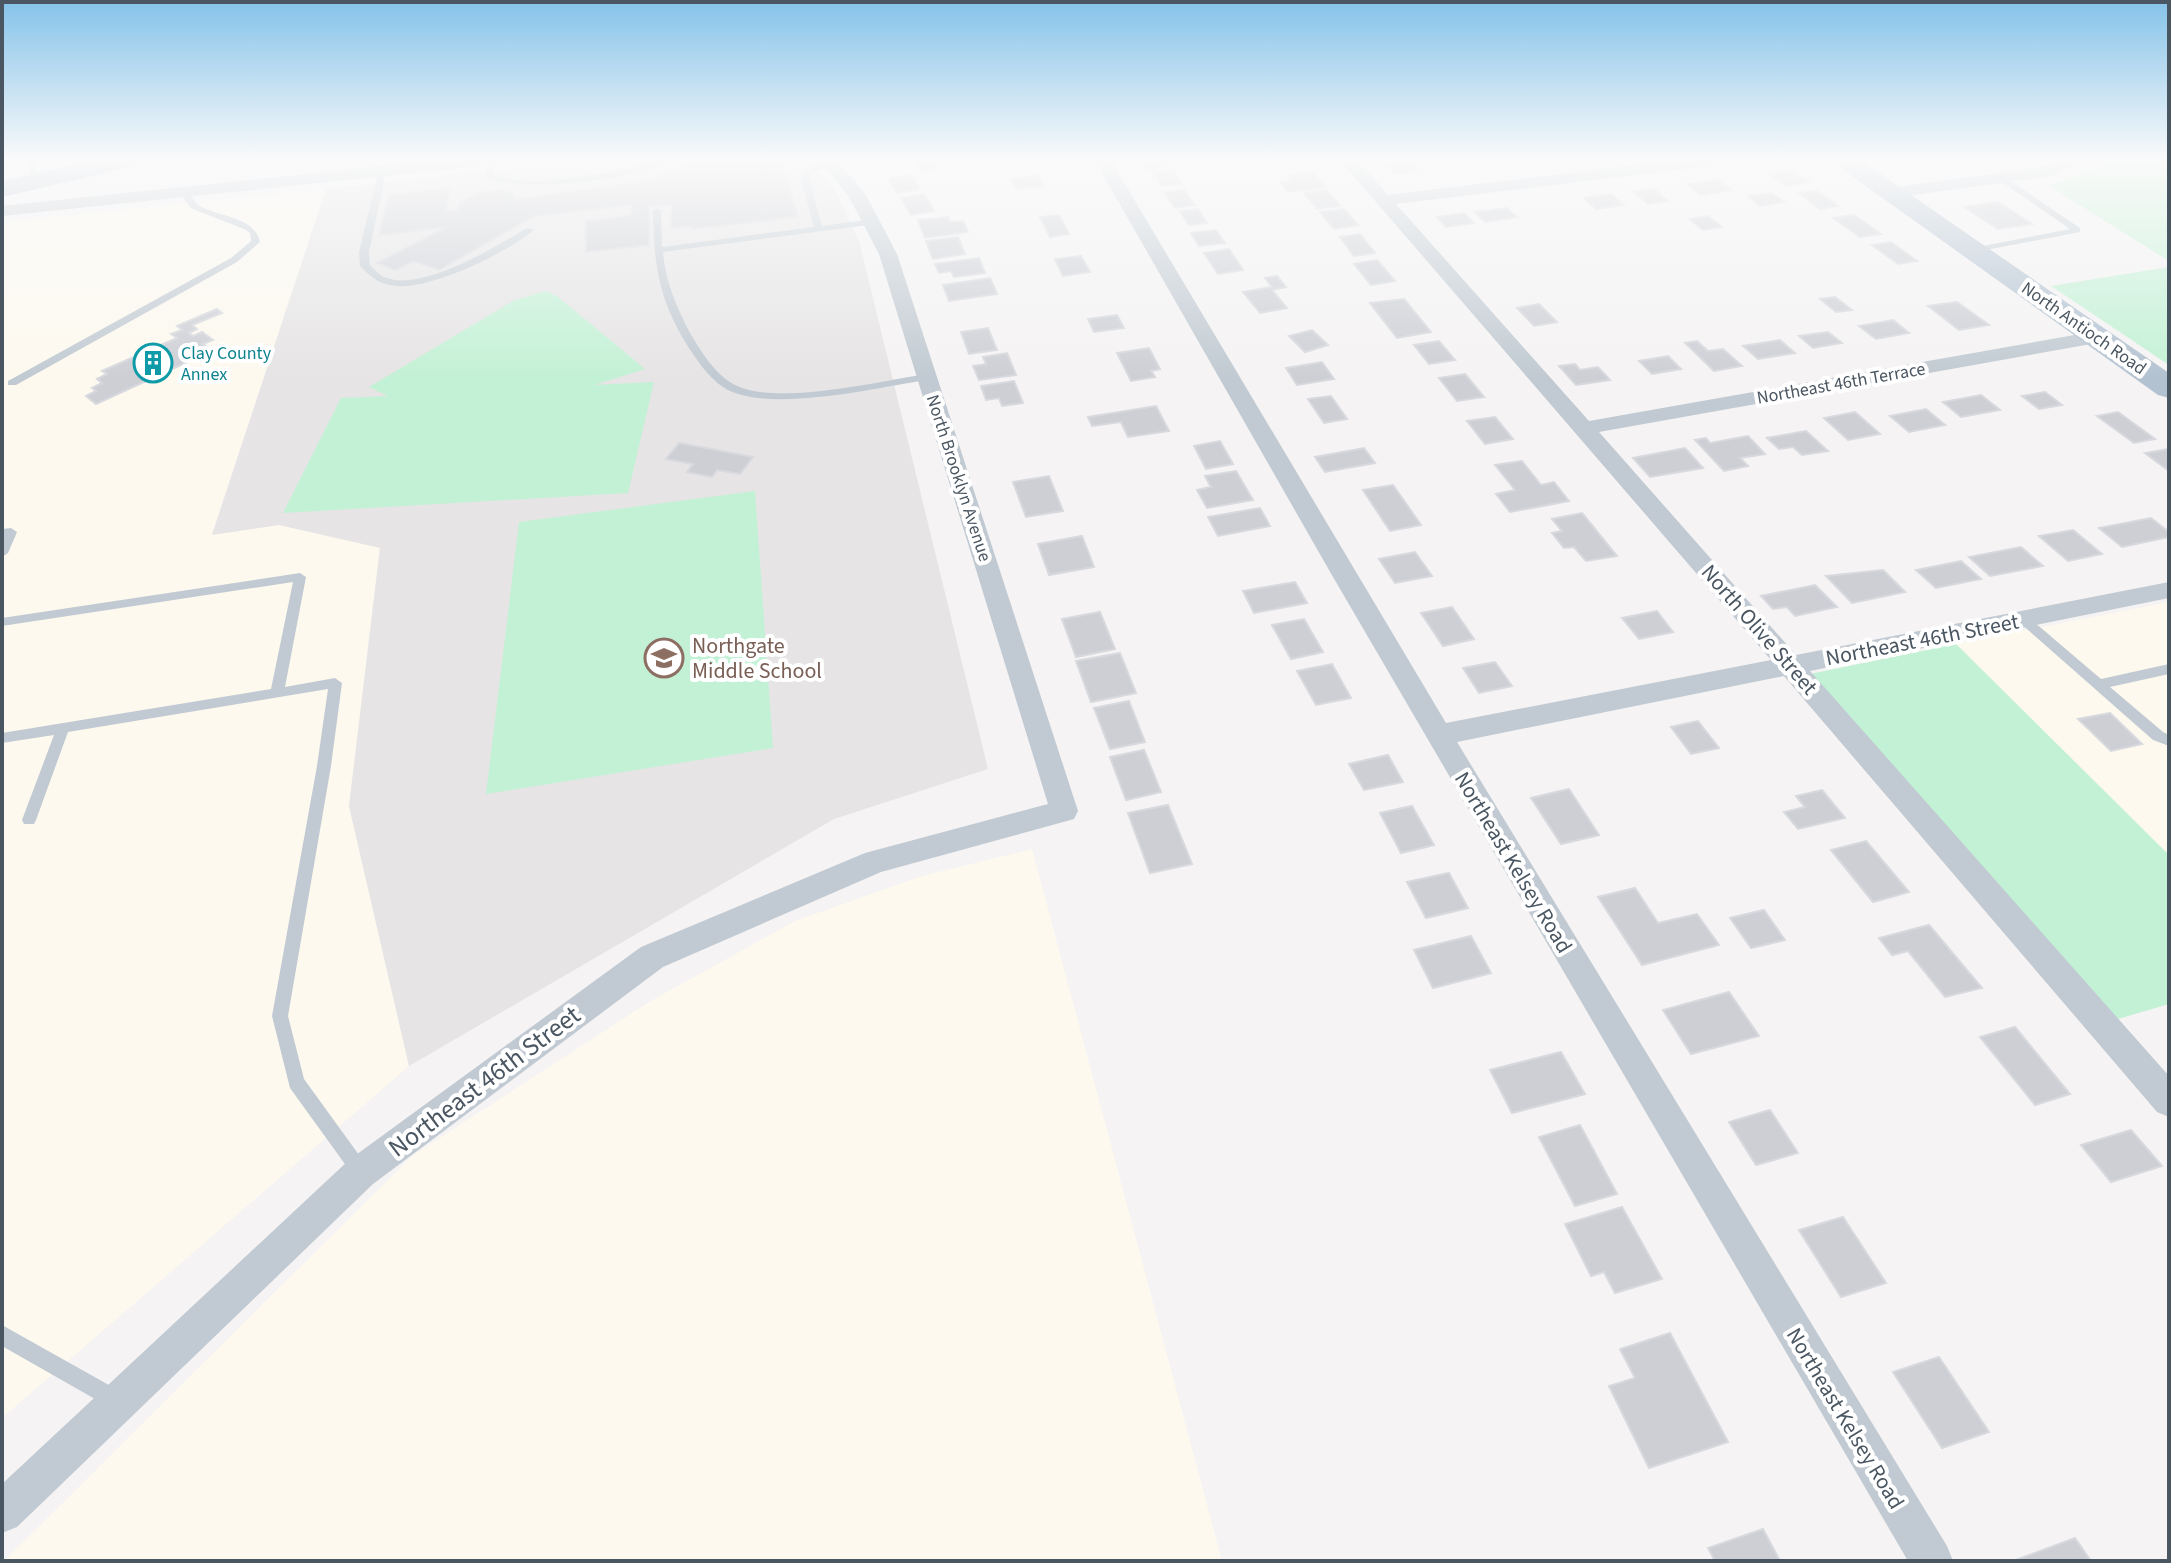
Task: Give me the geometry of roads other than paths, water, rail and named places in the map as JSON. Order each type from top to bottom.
[{"type":"main road","name":"North Antioch Road","points":[[1946,232],[2169,388]]},
{"type":"street","name":"North Brooklyn Avenue","points":[[878,232],[888,254],[1064,811]]},
{"type":"street","name":"Northeast Kelsey Road","points":[[1145,232],[1439,735],[1932,1561]]},
{"type":"street","name":"North Olive Street","points":[[1410,232],[2169,1101]]},
{"type":"street","name":"Northeast 46th Terrace","points":[[1584,428],[2097,337]]},
{"type":"street","name":"Northeast 46th Street","points":[[1439,735],[2169,590]]},
{"type":"street","name":"Northeast 46th Street","points":[[2,1512],[361,1172],[652,957],[875,862],[1064,811]]},
{"type":"lane","points":[[12,383],[234,260],[256,242],[254,232]]},
{"type":"lane","points":[[369,232],[364,252],[369,273],[379,279],[413,281],[455,270],[526,232]]},
{"type":"lane","points":[[658,232],[661,273],[685,335],[712,371],[735,390],[764,396],[809,394],[927,377]]},
{"type":"lane","points":[[658,250],[803,232]]},
{"type":"lane","points":[[1973,251],[2067,232]]},
{"type":"lane","points":[[2,533],[11,532],[2,553]]},
{"type":"lane","points":[[2,622],[300,577],[277,692]]},
{"type":"lane","points":[[2023,619],[2158,736],[2169,741]]},
{"type":"lane","points":[[2098,685],[2169,669]]},
{"type":"lane","points":[[2,738],[335,683],[324,766],[280,1016],[296,1082],[361,1172]]},
{"type":"lane","points":[[29,820],[63,728]]},
{"type":"lane","points":[[2,1335],[118,1400]]},
{"type":"place","name":"Clay County Annex","points":[[153,363]]},
{"type":"place","name":"Northgate Middle School","points":[[664,658]]}]
